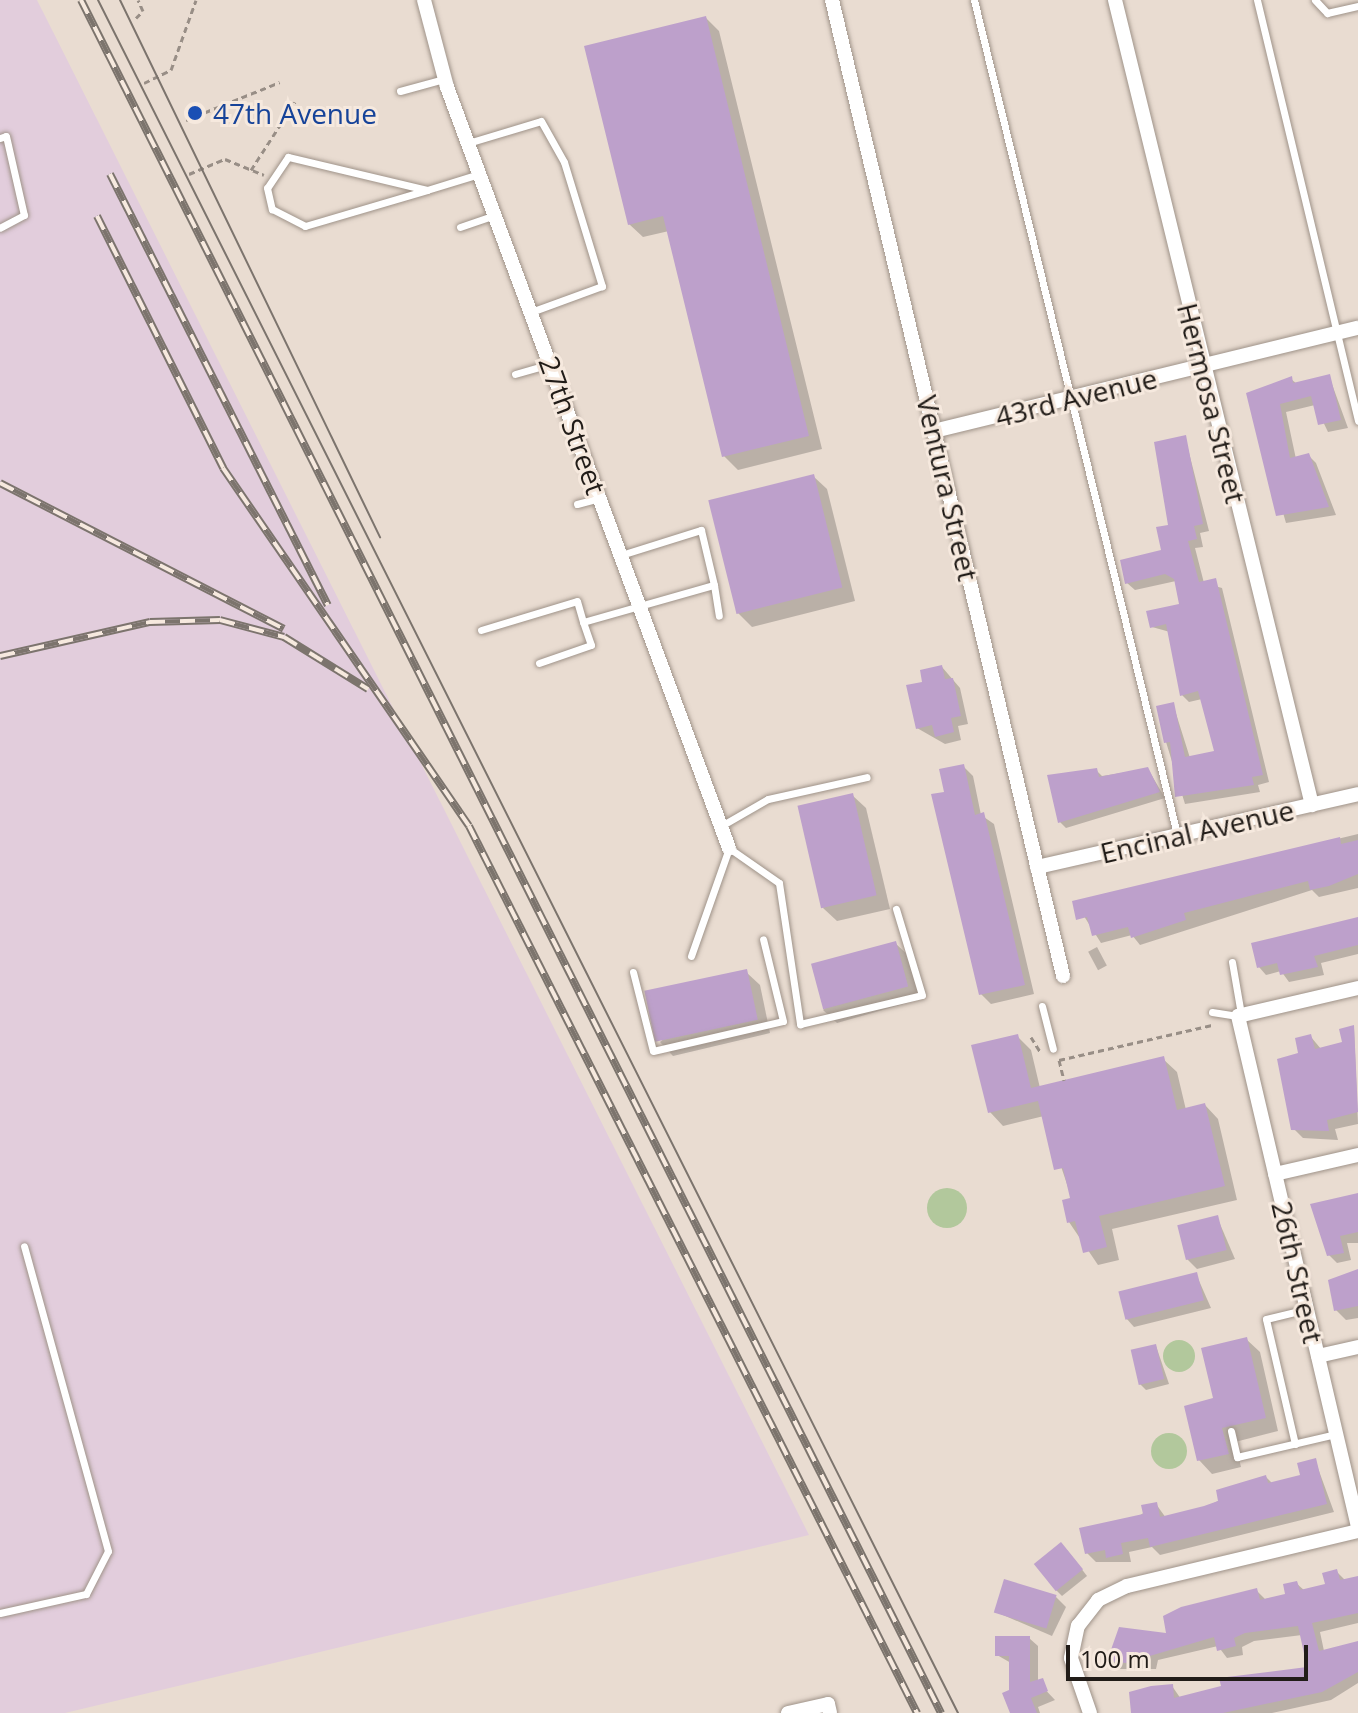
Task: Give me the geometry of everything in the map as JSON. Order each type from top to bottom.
[{"type":"street","name":"27th Street","points":[[424,0],[445,79],[468,143],[729,848]]},
{"type":"street","name":"Ventura Street","points":[[832,0],[1063,976]]},
{"type":"street","name":"Hermosa Street","points":[[1115,0],[1202,366],[1312,805]]},
{"type":"street","name":"43rd Avenue","points":[[934,431],[1358,328]]},
{"type":"street","name":"Encinal Avenue","points":[[1037,867],[1358,794]]},
{"type":"street","points":[[1240,1016],[1358,988]]},
{"type":"street","name":"26th Street","points":[[1240,1016],[1358,1529]]},
{"type":"street","points":[[1275,1174],[1358,1155]]},
{"type":"street","points":[[1318,1356],[1358,1347]]},
{"type":"street","points":[[1090,1713],[1071,1658],[1078,1626],[1098,1600],[1127,1586],[1358,1529]]},
{"type":"street","points":[[788,1713],[829,1708]]},
{"type":"lane","points":[[974,0],[1068,398],[1178,836]]},
{"type":"lane","points":[[1257,0],[1358,421]]},
{"type":"lane","points":[[1315,0],[1327,13],[1358,6]]},
{"type":"lane","points":[[400,91],[445,79]]},
{"type":"lane","points":[[468,143],[541,121],[564,162],[602,286],[531,312]]},
{"type":"lane","points":[[0,138],[6,136],[24,215],[0,228]]},
{"type":"lane","points":[[427,190],[288,157],[272,178],[272,209],[305,226],[427,190],[480,174]]},
{"type":"lane","points":[[460,227],[495,215]]},
{"type":"lane","points":[[515,374],[550,364]]},
{"type":"lane","points":[[577,504],[599,498]]},
{"type":"lane","points":[[621,555],[701,530],[719,616]]},
{"type":"lane","points":[[583,622],[714,585]]},
{"type":"lane","points":[[481,630],[577,601],[591,645],[539,663]]},
{"type":"lane","points":[[721,826],[768,799],[867,777]]},
{"type":"lane","points":[[691,956],[729,848],[779,883],[800,1024],[922,995],[896,909]]},
{"type":"lane","points":[[633,972],[653,1051],[783,1021],[763,939]]},
{"type":"lane","points":[[1212,1012],[1240,1016],[1232,962]]},
{"type":"lane","points":[[1042,1006],[1053,1049]]},
{"type":"lane","points":[[0,1613],[86,1594],[108,1551],[24,1246]]},
{"type":"lane","points":[[1295,1444],[1266,1319],[1307,1309]]},
{"type":"lane","points":[[1231,1431],[1237,1457],[1336,1434]]},
{"type":"path","points":[[136,18],[143,11],[138,0]]},
{"type":"path","points":[[144,83],[171,70],[196,0]]},
{"type":"path","points":[[186,120],[280,82]]},
{"type":"path","points":[[251,170],[295,102]]},
{"type":"path","points":[[189,174],[225,159],[272,178]]},
{"type":"path","points":[[1031,1037],[1035,1048],[1059,1060],[1221,1023]]},
{"type":"path","points":[[1059,1060],[1064,1080]]},
{"type":"shaded area","points":[[0,0],[37,0],[809,1535],[65,1713],[0,1713]]},
{"type":"green space","points":[[947,1188],[961,1194],[967,1208],[961,1222],[947,1228],[933,1222],[927,1208],[933,1194]]},
{"type":"green space","points":[[1179,1340],[1190,1345],[1195,1356],[1190,1367],[1179,1372],[1168,1367],[1163,1356],[1168,1345]]},
{"type":"green space","points":[[1169,1433],[1182,1438],[1187,1451],[1182,1464],[1169,1469],[1156,1464],[1151,1451],[1156,1438]]},
{"type":"building","points":[[706,16],[809,436],[722,457],[663,216],[628,225],[584,46]]},
{"type":"building","points":[[1330,374],[1341,420],[1318,425],[1311,396],[1280,404],[1290,458],[1309,453],[1329,507],[1276,516],[1246,393],[1292,376],[1293,383]]},
{"type":"building","points":[[1186,435],[1203,524],[1194,526],[1197,539],[1188,541],[1199,582],[1216,578],[1263,775],[1252,777],[1254,785],[1175,797],[1170,742],[1164,743],[1156,706],[1174,702],[1185,757],[1214,751],[1198,691],[1180,696],[1166,624],[1150,628],[1146,611],[1179,604],[1174,579],[1165,574],[1125,584],[1120,560],[1161,550],[1156,527],[1168,525],[1154,442]]},
{"type":"building","points":[[814,474],[842,588],[737,614],[708,500]]},
{"type":"building","points":[[942,665],[945,679],[953,678],[961,716],[951,718],[954,732],[935,737],[932,725],[916,729],[906,685],[922,682],[920,670]]},
{"type":"building","points":[[964,764],[975,815],[984,812],[1025,985],[979,995],[931,794],[944,792],[939,769]]},
{"type":"building","points":[[1148,767],[1160,792],[1058,823],[1047,775],[1097,768],[1099,777]]},
{"type":"building","points":[[853,793],[877,895],[821,908],[797,806]]},
{"type":"building","points":[[1340,837],[1341,844],[1358,840],[1358,874],[1329,886],[1310,890],[1308,881],[1184,913],[1186,920],[1131,938],[1128,927],[1092,936],[1087,917],[1076,920],[1072,901]]},
{"type":"building","points":[[1358,917],[1358,945],[1314,956],[1318,967],[1280,975],[1277,963],[1257,968],[1251,943]]},
{"type":"building","points":[[896,941],[908,986],[823,1009],[811,964]]},
{"type":"building","points":[[747,969],[758,1020],[655,1042],[644,991]]},
{"type":"building","points":[[1354,1025],[1358,1112],[1327,1120],[1329,1131],[1291,1130],[1277,1059],[1298,1053],[1295,1038],[1311,1034],[1315,1049],[1342,1042],[1339,1029]]},
{"type":"building","points":[[1018,1034],[1031,1088],[1164,1056],[1177,1110],[1205,1103],[1225,1186],[1099,1216],[1107,1247],[1083,1253],[1075,1221],[1067,1223],[1062,1200],[1070,1198],[1063,1168],[1054,1170],[1038,1101],[988,1113],[971,1045]]},
{"type":"building","points":[[1358,1193],[1358,1232],[1340,1236],[1344,1253],[1327,1256],[1310,1204]]},
{"type":"building","points":[[1218,1215],[1227,1250],[1186,1260],[1177,1225]]},
{"type":"building","points":[[1358,1269],[1358,1306],[1334,1311],[1328,1280]]},
{"type":"building","points":[[1197,1272],[1204,1300],[1125,1320],[1118,1292]]},
{"type":"building","points":[[1247,1337],[1266,1418],[1222,1428],[1229,1454],[1197,1461],[1184,1406],[1213,1398],[1201,1348]]},
{"type":"building","points":[[1156,1344],[1164,1379],[1139,1385],[1131,1350]]},
{"type":"building","points":[[1316,1458],[1327,1504],[1150,1547],[1148,1538],[1121,1543],[1123,1554],[1106,1558],[1105,1550],[1085,1554],[1079,1528],[1143,1514],[1141,1505],[1157,1502],[1160,1517],[1204,1506],[1218,1501],[1216,1490],[1266,1475],[1268,1483],[1300,1475],[1297,1463]]},
{"type":"building","points":[[1061,1542],[1083,1569],[1056,1591],[1034,1564]]},
{"type":"building","points":[[1337,1569],[1340,1580],[1358,1576],[1358,1613],[1312,1623],[1319,1651],[1358,1641],[1358,1672],[1322,1692],[1223,1713],[1131,1713],[1129,1692],[1151,1686],[1173,1684],[1174,1698],[1221,1686],[1219,1678],[1307,1667],[1298,1626],[1245,1633],[1234,1638],[1236,1646],[1217,1651],[1214,1637],[1126,1663],[1107,1661],[1119,1627],[1166,1633],[1163,1616],[1181,1607],[1257,1588],[1260,1600],[1285,1594],[1283,1584],[1297,1581],[1300,1590],[1325,1584],[1322,1573]]},
{"type":"building","points":[[1004,1579],[1057,1595],[1046,1629],[994,1612]]},
{"type":"building","points":[[995,1636],[1030,1636],[1030,1682],[1043,1678],[1048,1691],[1031,1698],[1037,1713],[1010,1713],[1002,1693],[1009,1690],[1009,1656],[995,1656]]},
{"type":"tram line","points":[[98,0],[958,1713]]},
{"type":"tram line","points":[[120,0],[380,537]]},
{"type":"railway","points":[[81,0],[941,1713]]},
{"type":"railway","points":[[110,174],[328,605]]},
{"type":"railway","points":[[97,216],[223,468],[469,826],[917,1713]]},
{"type":"railway","points":[[0,483],[284,629]]},
{"type":"railway","points":[[0,656],[150,622],[220,620],[284,637],[368,689]]},
{"type":"place","name":"47th Avenue","points":[[195,113]]}]
